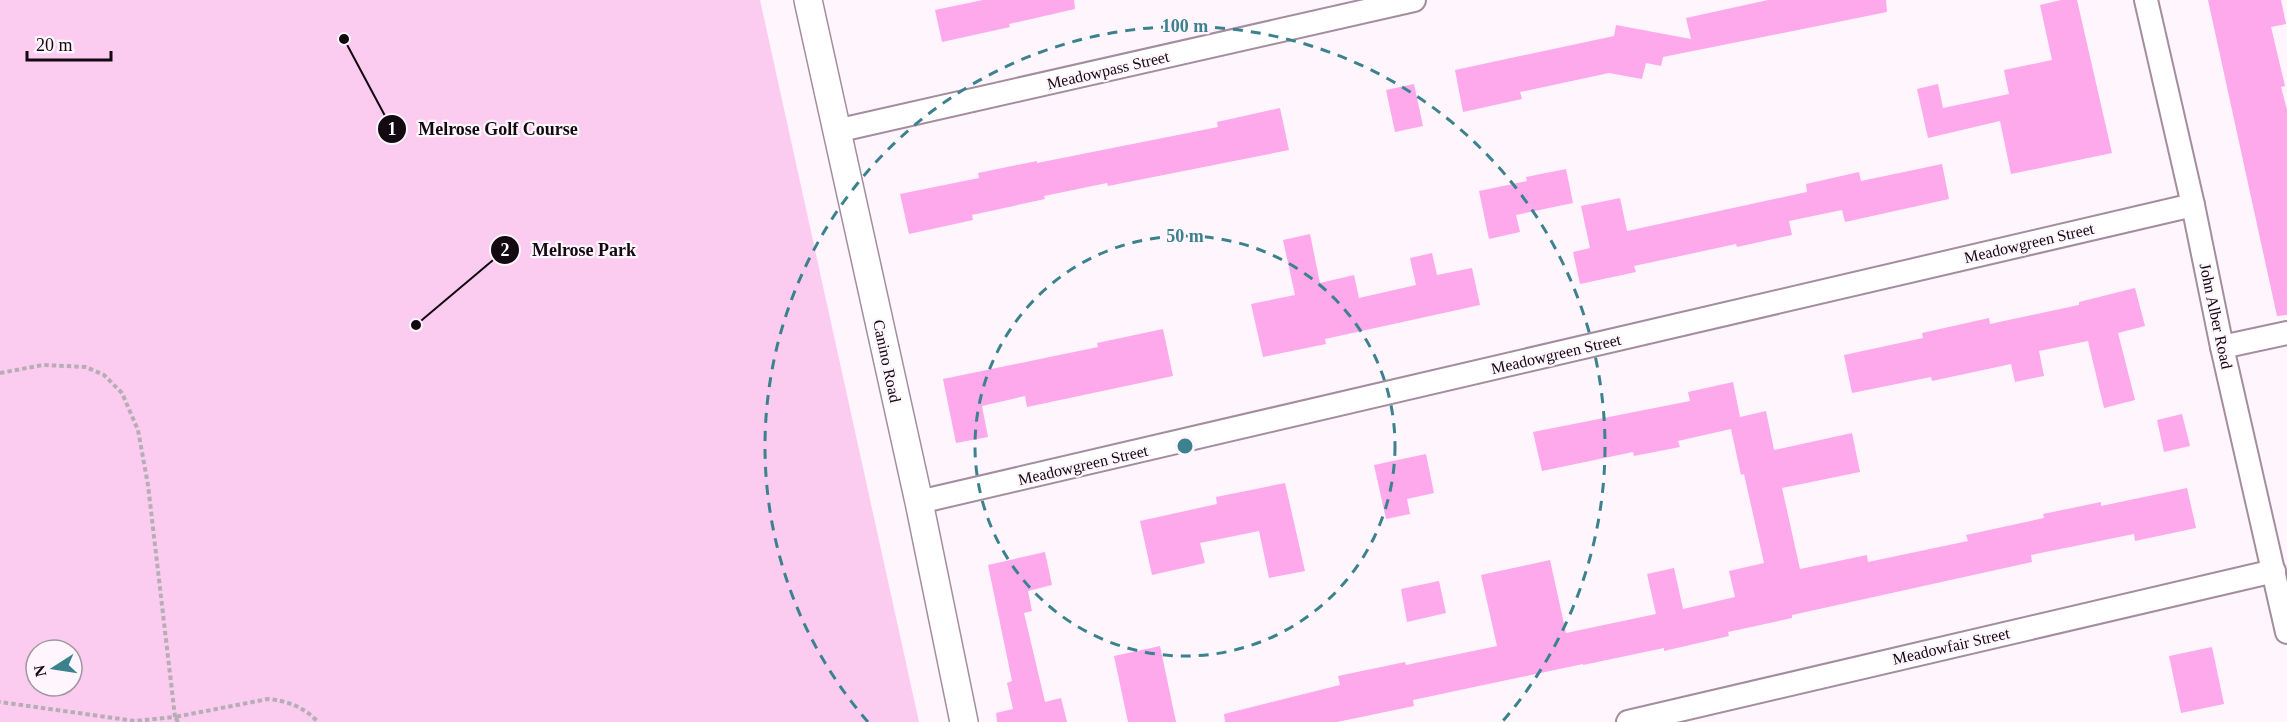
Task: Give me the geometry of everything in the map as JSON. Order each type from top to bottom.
[{"type":"street","name":"Canino Road","points":[[808,0],[964,722]]},
{"type":"street","name":"Meadowpass Street","points":[[836,131],[1414,0]]},
{"type":"street","name":"John Alber Road","points":[[2146,0],[2287,632]]},
{"type":"street","name":"Meadowgreen Street","points":[[918,502],[2193,205]]},
{"type":"street","points":[[2222,347],[2287,333]]},
{"type":"street","name":"Meadowfair Street","points":[[1628,722],[2274,571]]},
{"type":"path","points":[[0,373],[43,365],[86,367],[104,375],[122,393],[138,430],[148,485],[176,720]]},
{"type":"path","points":[[0,702],[135,721],[176,720],[268,699],[282,700],[300,707],[318,722]]},
{"type":"shaded area","points":[[0,0],[760,0],[919,722],[0,722]]},
{"type":"building","points":[[983,0],[1074,0],[1075,9],[1009,24],[1010,27],[942,42],[935,10]]},
{"type":"building","points":[[1768,0],[1886,0],[1887,12],[1663,57],[1661,66],[1646,63],[1642,79],[1609,73],[1520,92],[1522,99],[1463,112],[1455,70],[1614,36],[1616,25],[1691,39],[1686,18]]},
{"type":"building","points":[[2061,0],[2077,0],[2112,153],[2011,174],[2000,121],[1928,138],[1917,89],[1938,84],[1943,108],[2009,94],[2004,70],[2052,60],[2040,5]]},
{"type":"building","points":[[2208,0],[2281,0],[2286,24],[2271,27],[2285,86],[2281,87],[2287,110],[2287,315],[2277,316]]},
{"type":"building","points":[[1414,84],[1423,126],[1395,132],[1386,90]]},
{"type":"building","points":[[1280,108],[1289,150],[1108,186],[1107,183],[1044,196],[1045,199],[972,215],[973,220],[909,234],[900,194],[979,178],[978,173],[1218,127],[1217,122]]},
{"type":"building","points":[[1942,164],[1949,199],[1845,222],[1842,210],[1789,221],[1792,235],[1737,247],[1736,244],[1634,266],[1636,272],[1580,284],[1573,252],[1590,248],[1581,206],[1620,198],[1627,231],[1807,192],[1806,184],[1859,172],[1861,181]]},
{"type":"building","points":[[1566,169],[1573,203],[1516,215],[1520,232],[1489,239],[1479,191],[1527,181],[1526,177]]},
{"type":"building","points":[[1310,234],[1320,283],[1354,275],[1359,298],[1416,285],[1410,258],[1432,253],[1437,275],[1472,268],[1480,305],[1325,339],[1326,344],[1263,357],[1251,304],[1295,295],[1283,240]]},
{"type":"building","points":[[2135,288],[2145,326],[2118,333],[2135,400],[2104,408],[2088,341],[2039,351],[2044,376],[2015,382],[2011,364],[1932,381],[1931,377],[1852,393],[1844,355],[1923,338],[1922,333],[1989,318],[1990,324],[2079,305],[2079,302]]},
{"type":"building","points":[[1163,329],[1173,376],[1027,407],[1025,396],[982,406],[988,437],[956,443],[943,379],[1098,347],[1097,343]]},
{"type":"building","points":[[1733,382],[1740,417],[1766,411],[1774,450],[1852,433],[1860,472],[1782,488],[1800,569],[1867,555],[1868,562],[1968,541],[1966,535],[2044,518],[2043,514],[2101,502],[2101,506],[2187,488],[2196,528],[2135,541],[2134,534],[2031,555],[2032,562],[1792,615],[1792,618],[1728,632],[1729,636],[1413,700],[1414,706],[1337,722],[1225,722],[1224,714],[1340,685],[1338,676],[1497,646],[1481,575],[1550,560],[1566,633],[1656,614],[1647,574],[1674,568],[1683,609],[1735,597],[1729,571],[1764,563],[1744,474],[1741,475],[1731,429],[1678,441],[1680,447],[1634,456],[1633,452],[1542,471],[1533,432],[1690,401],[1688,392]]},
{"type":"building","points":[[2182,414],[2190,446],[2164,452],[2157,420]]},
{"type":"building","points":[[1426,454],[1434,493],[1407,499],[1410,514],[1386,519],[1374,465]]},
{"type":"building","points":[[1285,483],[1305,571],[1269,578],[1259,531],[1200,543],[1205,563],[1152,575],[1140,521],[1217,504],[1216,497]]},
{"type":"building","points":[[1045,552],[1052,585],[1028,591],[1032,611],[1024,613],[1045,702],[1061,698],[1067,722],[997,722],[996,713],[1013,709],[1007,683],[1012,681],[988,565]]},
{"type":"building","points":[[1439,581],[1446,613],[1407,622],[1401,589]]},
{"type":"building","points":[[1160,646],[1176,722],[1128,722],[1114,656]]},
{"type":"building","points":[[2212,647],[2224,704],[2181,713],[2169,656]]},
{"type":"place","name":"Melrose Golf Course","points":[[344,39]]},
{"type":"place","name":"Melrose Park","points":[[416,325]]}]
